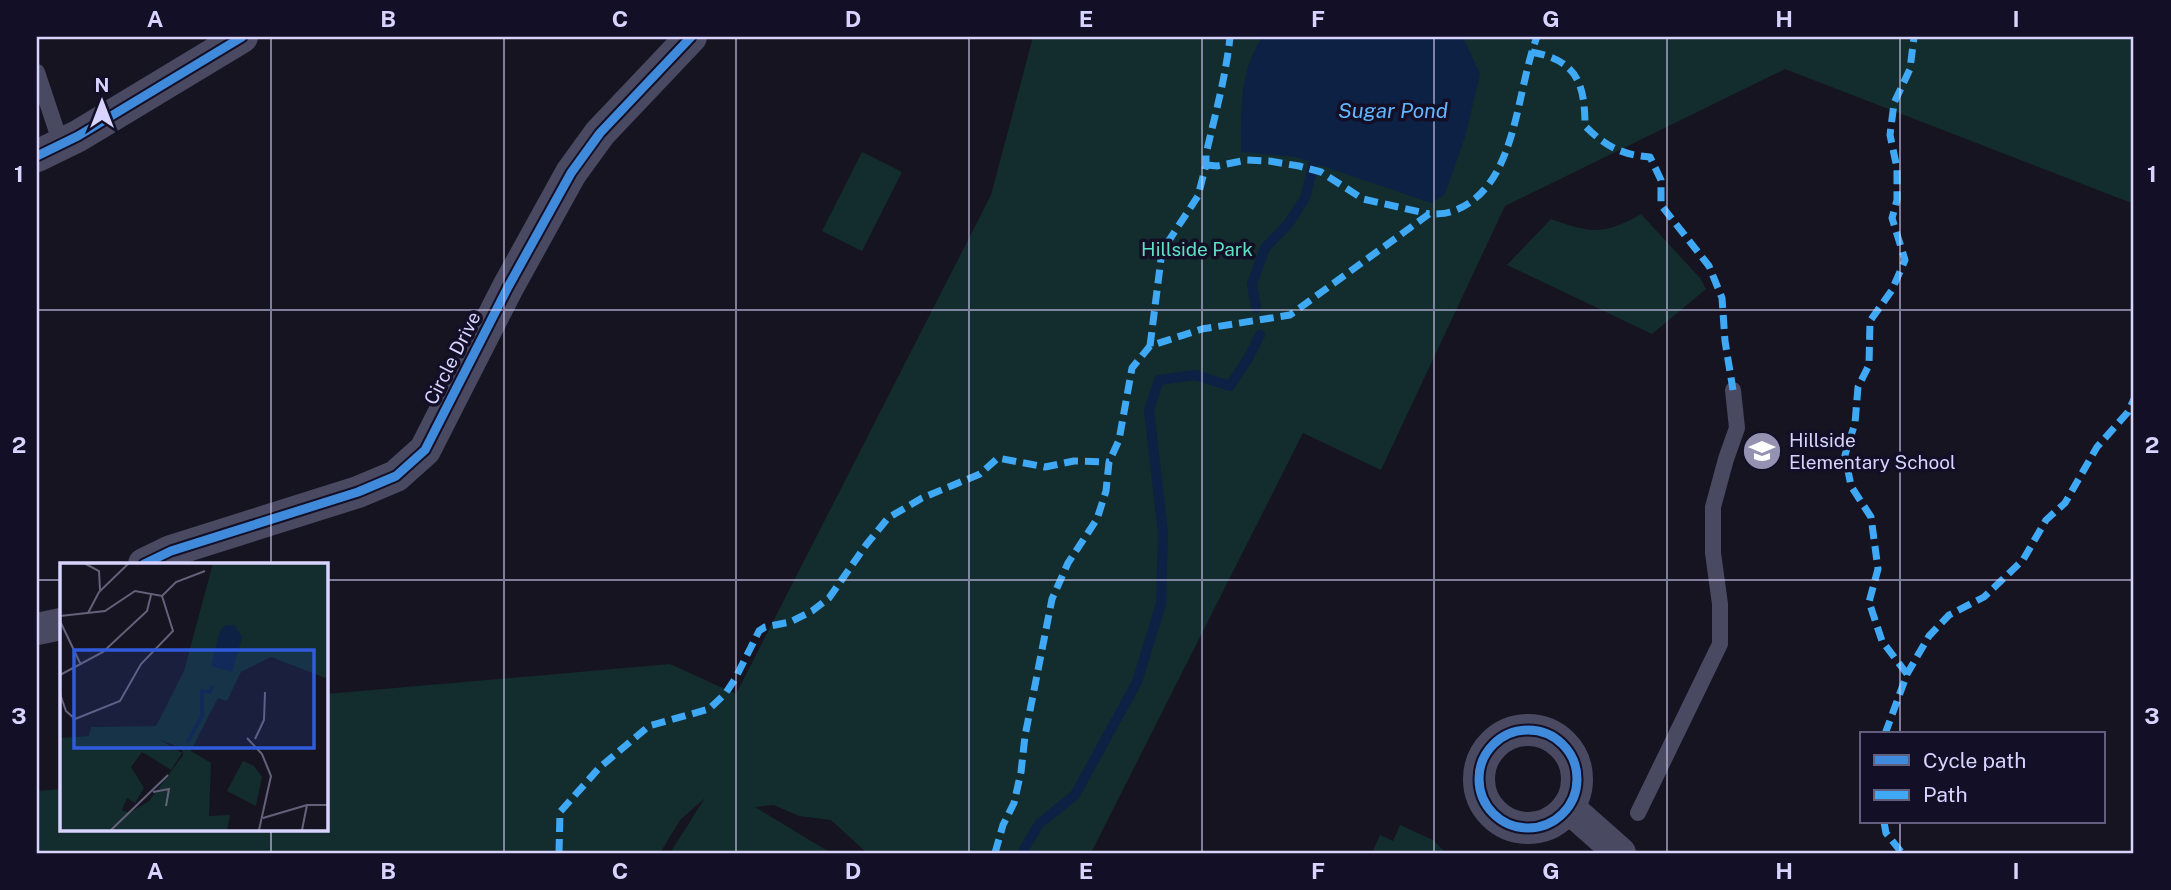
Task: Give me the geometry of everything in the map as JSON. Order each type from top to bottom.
[{"type":"street","points":[[49,150],[242,37]]},
{"type":"street","name":"Circle Drive","points":[[148,563],[171,551],[358,492],[396,476],[411,465],[425,450],[508,287],[571,173],[600,134],[691,37]]},
{"type":"street","points":[[37,629],[60,624]]},
{"type":"street","points":[[1568,807],[1620,853]]},
{"type":"lane","points":[[37,72],[49,150]]},
{"type":"lane","points":[[1639,813],[1720,644],[1720,604],[1713,553],[1713,507],[1737,428],[1732,390]]},
{"type":"green space","name":"Hillside Park","points":[[1033,37],[2134,37],[2134,204],[1785,69],[1505,206],[1381,470],[1303,433],[1091,853],[867,853],[831,820],[799,816],[774,805],[755,807],[831,853],[670,853],[705,798],[680,820],[660,853],[37,853],[37,791],[60,789],[60,830],[327,830],[327,694],[670,664],[736,694],[991,195]]},
{"type":"green space","points":[[862,152],[902,172],[862,251],[822,231]]},
{"type":"green space","points":[[1641,214],[1700,278],[1706,289],[1652,334],[1507,265],[1551,219],[1596,230],[1616,226]]},
{"type":"green space","points":[[1400,825],[1433,840],[1446,853],[1372,853],[1380,835],[1393,841]]},
{"type":"water","name":"Sugar Pond","points":[[1263,37],[1463,37],[1480,74],[1465,137],[1445,194],[1431,203],[1296,157],[1241,152],[1245,77]]},
{"type":"waterway","points":[[1256,308],[1252,284],[1265,248],[1289,223],[1305,198],[1317,150]]},
{"type":"waterway","points":[[1024,849],[1039,824],[1075,795],[1137,682],[1161,604],[1163,533],[1149,410],[1159,380],[1195,375],[1230,386],[1260,335]]},
{"type":"marked path","points":[[1150,346],[1162,251],[1198,196],[1230,37]]},
{"type":"marked path","points":[[995,853],[1003,825],[1014,803],[1021,772],[1025,736],[1052,599],[1068,563],[1097,519],[1106,491],[1109,462],[1119,440],[1132,368],[1150,346],[1202,329],[1290,315],[1429,214],[1450,212],[1472,201],[1489,184],[1502,162],[1537,37]]},
{"type":"marked path","points":[[1907,674],[1882,641],[1869,602],[1878,569],[1871,517],[1851,486],[1845,455],[1855,423],[1858,387],[1869,365],[1870,321],[1892,290],[1905,260],[1892,218],[1897,200],[1897,168],[1890,135],[1894,103],[1910,69],[1914,37]]},
{"type":"marked path","points":[[1531,52],[1558,61],[1568,67],[1575,76],[1583,97],[1585,126],[1592,133],[1622,152],[1650,157],[1661,180],[1661,205],[1709,266],[1722,298],[1725,341],[1733,390]]},
{"type":"marked path","points":[[1206,165],[1217,166],[1247,160],[1299,166],[1321,172],[1363,199],[1429,214]]},
{"type":"marked path","points":[[1886,732],[1907,674],[1929,636],[1949,615],[1984,597],[2023,560],[2046,520],[2065,503],[2097,447],[2128,412],[2134,399]]},
{"type":"marked path","points":[[559,853],[560,812],[599,768],[649,726],[709,709],[725,694],[735,679],[759,631],[765,627],[790,622],[812,611],[829,598],[888,518],[922,498],[980,474],[998,458],[1045,467],[1074,461],[1109,462]]},
{"type":"marked path","points":[[1884,824],[1886,833],[1902,853]]},
{"type":"cycle path","points":[[37,156],[78,136],[242,37]]},
{"type":"cycle path","points":[[146,563],[171,551],[358,492],[396,476],[425,450],[508,287],[571,173],[600,133],[691,37]]},
{"type":"cycle path","points":[[1528,730],[1547,733],[1563,744],[1574,760],[1577,779],[1574,798],[1563,814],[1547,825],[1528,828],[1509,825],[1493,814],[1482,798],[1479,779],[1482,760],[1493,744],[1509,733],[1528,730]]},
{"type":"place","name":"Hillside Elementary School","points":[[1762,451]]}]
